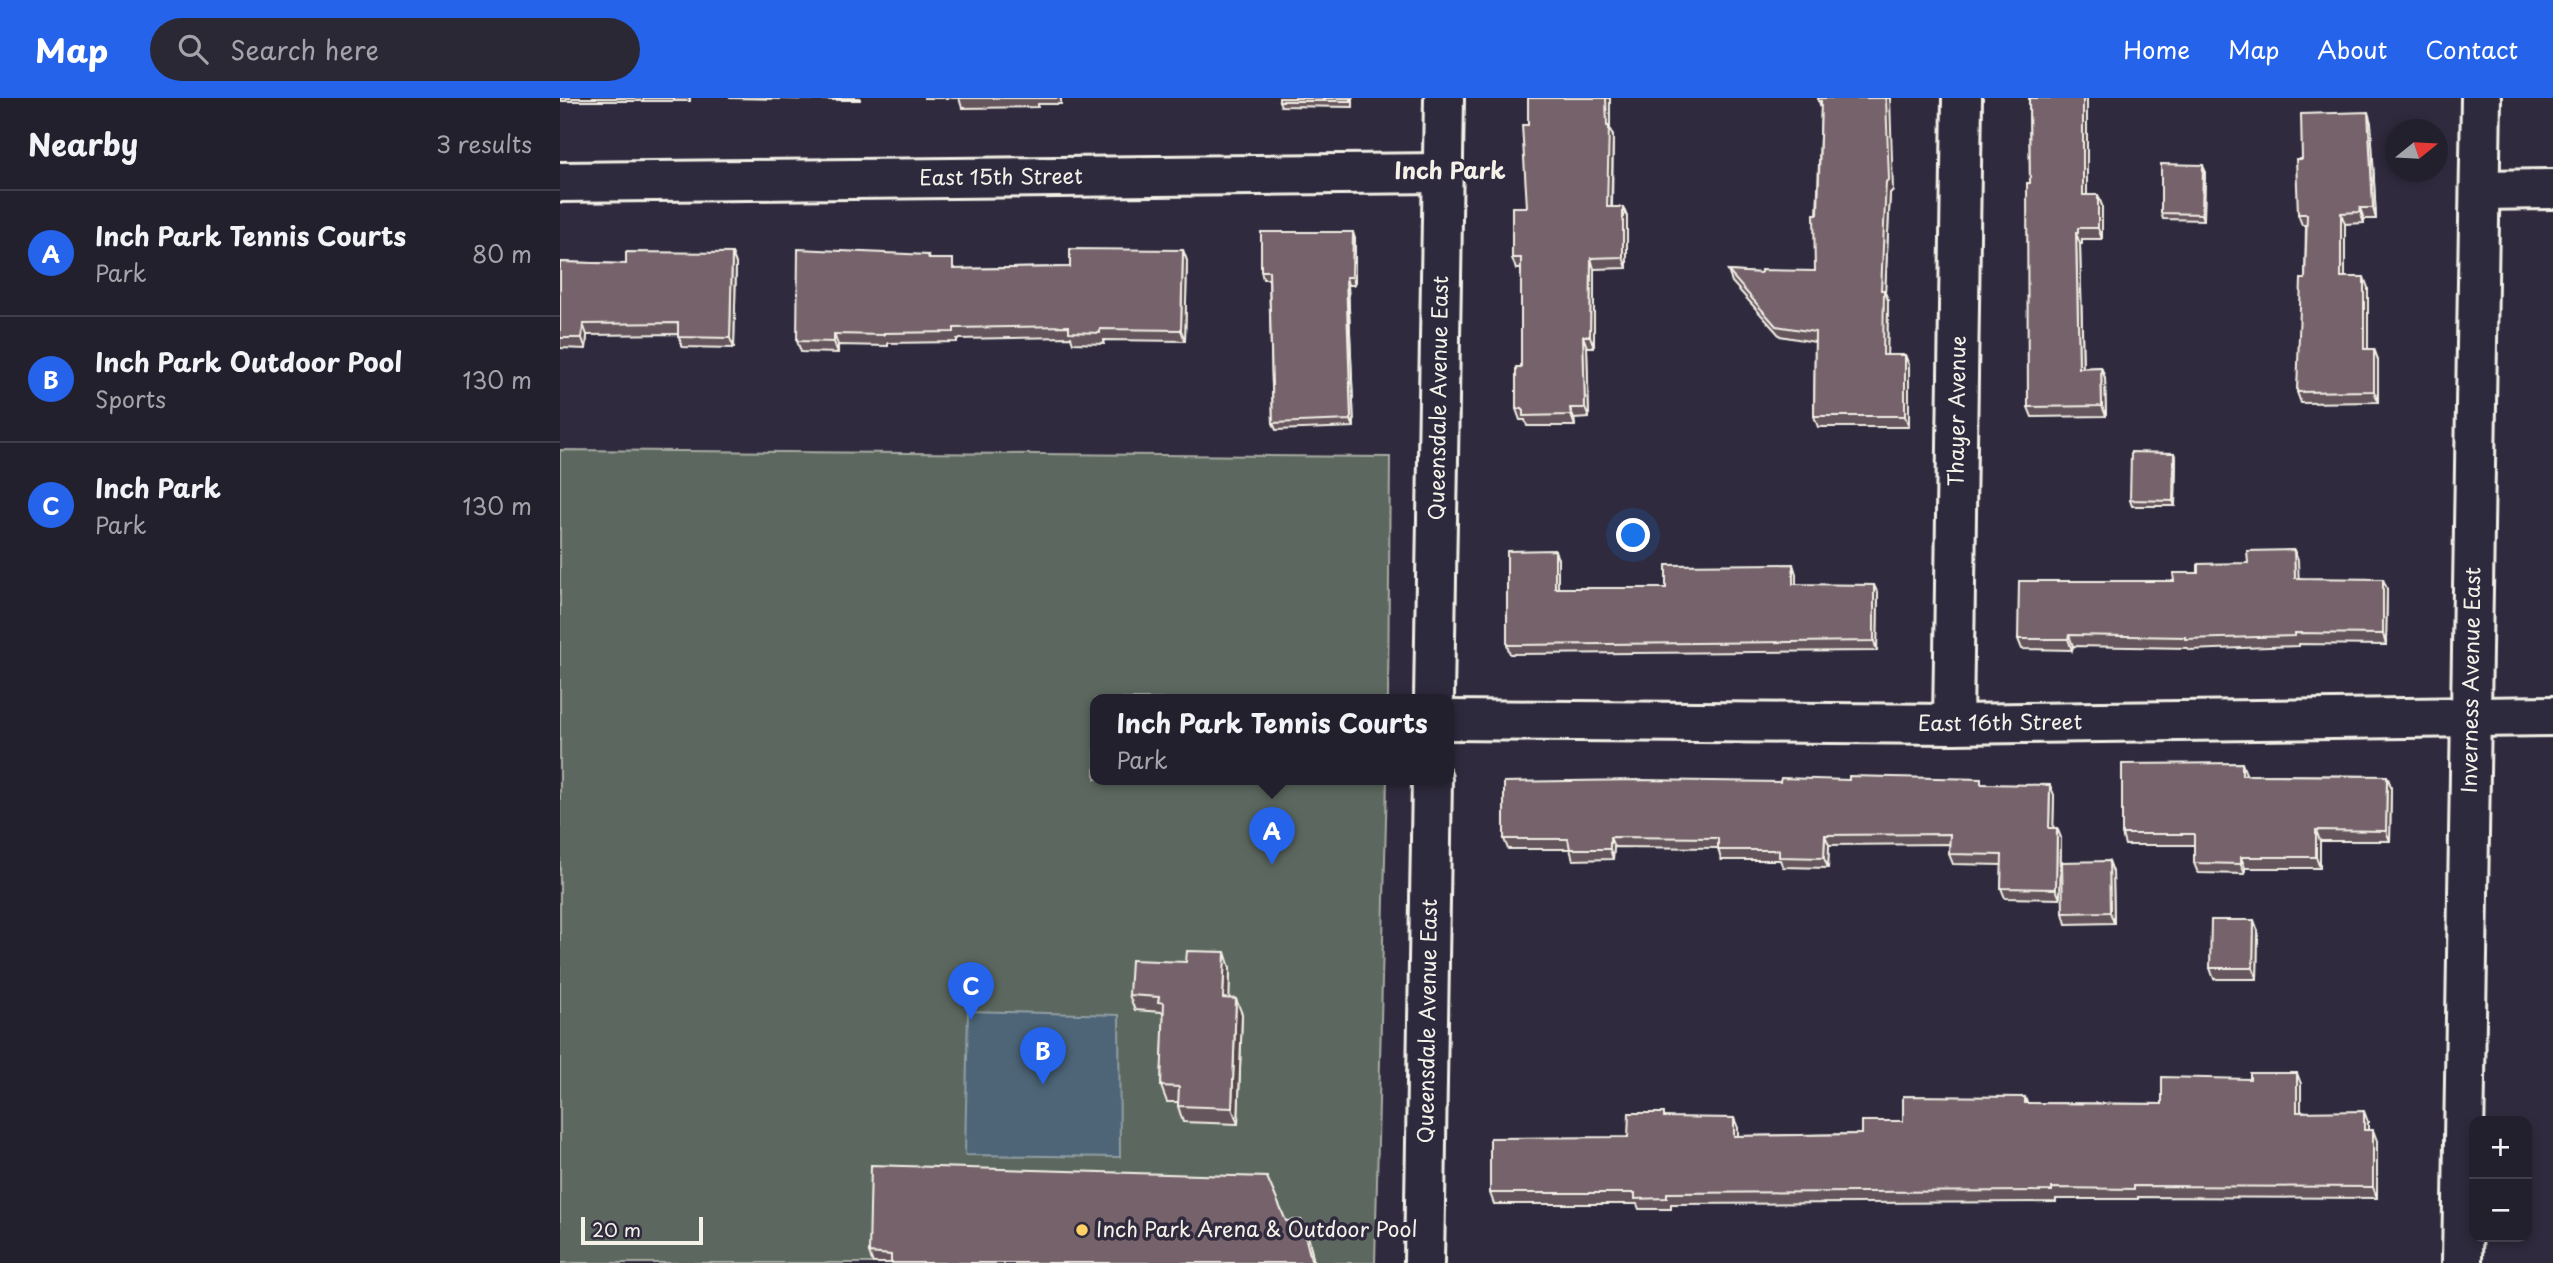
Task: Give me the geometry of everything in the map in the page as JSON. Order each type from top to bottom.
[{"type":"street","name":"Queensdale Avenue East","points":[[1434,694],[1444,98]]},
{"type":"street","name":"Thayer Avenue","points":[[1953,724],[1962,98]]},
{"type":"street","name":"Inverness Avenue East","points":[[2462,1263],[2481,98]]},
{"type":"street","name":"East 15th Street","points":[[560,182],[1443,173]]},
{"type":"street","points":[[2480,190],[2553,189]]},
{"type":"street","name":"East 16th Street","points":[[1454,720],[1953,724],[2553,716]]},
{"type":"street","name":"Queensdale Avenue East","points":[[1424,1263],[1432,785]]},
{"type":"shaded area","points":[[560,450],[1390,457],[1388,694],[1090,694],[1090,785],[1387,785],[1375,1263],[560,1263]]},
{"type":"water","points":[[968,1011],[1119,1015],[1120,1157],[965,1155]]},
{"type":"building","points":[[1279,98],[1351,98],[1351,101],[1279,101]]},
{"type":"building","points":[[1528,98],[1606,98],[1609,126],[1607,207],[1623,207],[1623,257],[1591,258],[1590,336],[1583,336],[1585,408],[1570,408],[1571,415],[1523,416],[1523,409],[1516,409],[1516,367],[1521,367],[1521,258],[1512,258],[1512,207],[1527,207],[1522,125],[1528,125]]},
{"type":"building","points":[[1818,98],[1886,98],[1889,179],[1886,182],[1881,290],[1884,290],[1883,355],[1905,355],[1905,416],[1814,416],[1815,332],[1776,326],[1728,271],[1815,271],[1814,214],[1818,214],[1821,101],[1818,101]]},
{"type":"building","points":[[2029,98],[2083,98],[2083,195],[2098,195],[2098,228],[2078,228],[2076,233],[2079,368],[2101,367],[2102,406],[2028,407]]},
{"type":"building","points":[[2368,112],[2373,208],[2341,213],[2341,277],[2364,277],[2364,349],[2374,349],[2374,391],[2297,392],[2301,279],[2305,279],[2307,214],[2298,214],[2296,159],[2302,159],[2301,114]]},
{"type":"building","points":[[2161,164],[2203,165],[2202,214],[2161,213]]},
{"type":"building","points":[[1261,232],[1353,232],[1352,277],[1346,277],[1351,420],[1273,423],[1269,271],[1261,271]]},
{"type":"building","points":[[798,249],[928,255],[929,259],[953,259],[953,269],[1070,267],[1070,249],[1183,250],[1181,330],[1100,329],[1100,333],[1069,332],[1069,326],[954,328],[954,332],[834,334],[834,342],[797,341]]},
{"type":"building","points":[[626,252],[732,253],[730,338],[678,337],[678,323],[583,324],[582,338],[560,338],[560,262],[626,264]]},
{"type":"building","points":[[2131,452],[2174,453],[2173,501],[2130,500]]},
{"type":"building","points":[[1555,550],[1555,588],[1666,588],[1666,565],[1793,564],[1793,584],[1874,585],[1874,641],[1507,645],[1507,551]]},
{"type":"building","points":[[2294,550],[2295,578],[2383,579],[2383,634],[2295,633],[2295,636],[2185,639],[2069,635],[2068,639],[2018,639],[2019,581],[2174,581],[2173,573],[2198,573],[2198,564],[2248,563],[2247,551]]},
{"type":"building","points":[[2242,763],[2242,775],[2387,776],[2386,831],[2316,830],[2316,857],[2241,857],[2241,864],[2194,863],[2194,834],[2122,834],[2122,764]]},
{"type":"building","points":[[1849,776],[1981,779],[1981,784],[2050,785],[2049,828],[2057,828],[2056,889],[2001,888],[2002,855],[1949,854],[1950,834],[1825,835],[1824,858],[1779,857],[1779,850],[1718,850],[1718,838],[1610,837],[1610,849],[1570,849],[1568,839],[1504,839],[1504,782],[1780,782],[1781,778],[1849,780]]},
{"type":"building","points":[[2109,861],[2110,912],[2063,913],[2062,862]]},
{"type":"building","points":[[2211,920],[2254,920],[2253,968],[2210,968]]},
{"type":"building","points":[[1187,951],[1225,952],[1223,998],[1236,999],[1232,1108],[1178,1106],[1179,1087],[1161,1086],[1164,1003],[1158,1002],[1159,997],[1129,995],[1131,960],[1186,962]]},
{"type":"building","points":[[2250,1073],[2297,1073],[2297,1112],[2364,1111],[2364,1130],[2373,1130],[2373,1187],[2134,1186],[2134,1189],[2052,1188],[2052,1191],[1667,1193],[1667,1198],[1635,1199],[1635,1193],[1490,1193],[1490,1138],[1628,1137],[1629,1113],[1664,1113],[1664,1117],[1734,1118],[1734,1136],[1862,1134],[1862,1121],[1903,1121],[1903,1096],[2025,1097],[2025,1103],[2162,1104],[2162,1077],[2250,1079]]},
{"type":"building","name":"Inch Park Arena & Outdoor Pool","points":[[871,1165],[1267,1177],[1286,1221],[1301,1220],[1312,1263],[891,1263],[891,1255],[869,1253]]},
{"type":"place","name":"Inch Park Tennis Courts","points":[[1272,865]]},
{"type":"place","name":"Inch Park","points":[[971,1020]]},
{"type":"place","name":"Inch Park Outdoor Pool","points":[[1043,1085]]},
{"type":"place","name":"Inch Park Arena & Outdoor Pool","points":[[1082,1230]]},
{"type":"district","name":"Inch Park","points":[[1450,171]]}]
